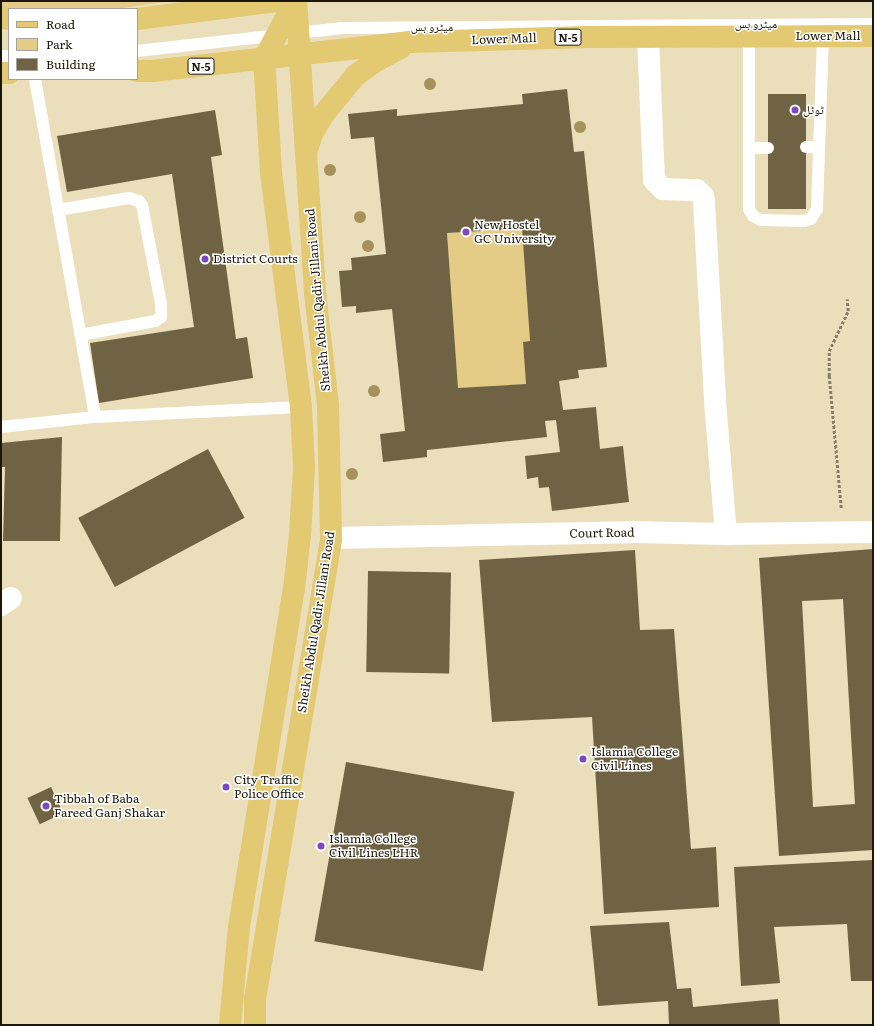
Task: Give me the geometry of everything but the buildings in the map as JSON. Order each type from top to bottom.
[{"type":"main road","points":[[138,19],[278,1]]},
{"type":"main road","points":[[230,1025],[239,927],[284,657],[300,535],[304,467],[301,407],[271,172],[264,59],[296,1]]},
{"type":"main road","name":"Sheikh Abdul Qadir Jillani Road","points":[[255,1025],[257,991],[331,538],[328,405],[315,292],[301,54],[296,1]]},
{"type":"main road","name":"Lower Mall","points":[[138,71],[152,71],[410,42],[587,37],[873,36]]},
{"type":"main road","points":[[306,154],[312,134],[323,115],[355,76],[374,62],[410,42]]},
{"type":"street","points":[[648,37],[654,180],[663,189],[697,190],[703,196],[704,202],[714,393],[726,534]]},
{"type":"street","name":"Court Road","points":[[331,538],[631,532],[726,534],[873,532]]},
{"type":"lane","name":"میٹرو بس","points":[[138,52],[343,28],[873,24]]},
{"type":"lane","points":[[749,36],[749,209],[753,216],[768,221],[804,221],[811,219],[817,209],[823,36]]},
{"type":"lane","points":[[35,80],[94,417]]},
{"type":"lane","points":[[806,147],[819,147]]},
{"type":"lane","points":[[749,148],[768,148]]},
{"type":"lane","points":[[58,210],[129,198],[139,201],[142,205],[162,304],[161,317],[155,321],[80,335]]},
{"type":"lane","points":[[1,427],[94,417],[301,407]]},
{"type":"path","points":[[843,532],[828,376],[829,351],[848,311],[847,299]]},
{"type":"green space","points":[[1,1],[170,1],[123,8],[1,9]]},
{"type":"green space","points":[[488,224],[522,228],[530,341],[523,342],[526,384],[458,388],[447,233],[480,231]]},
{"type":"place","name":"ٹوٹل","points":[[795,110]]},
{"type":"place","name":"New Hostel GC University","points":[[466,232]]},
{"type":"place","name":"District Courts","points":[[205,259]]},
{"type":"place","name":"Islamia College Civil Lines","points":[[583,759]]},
{"type":"place","name":"City Traffic Police Office","points":[[226,787]]},
{"type":"place","name":"Tibbah of Baba Fareed Ganj Shakar","points":[[46,806]]},
{"type":"place","name":"Islamia College Civil Lines LHR","points":[[321,846]]}]
